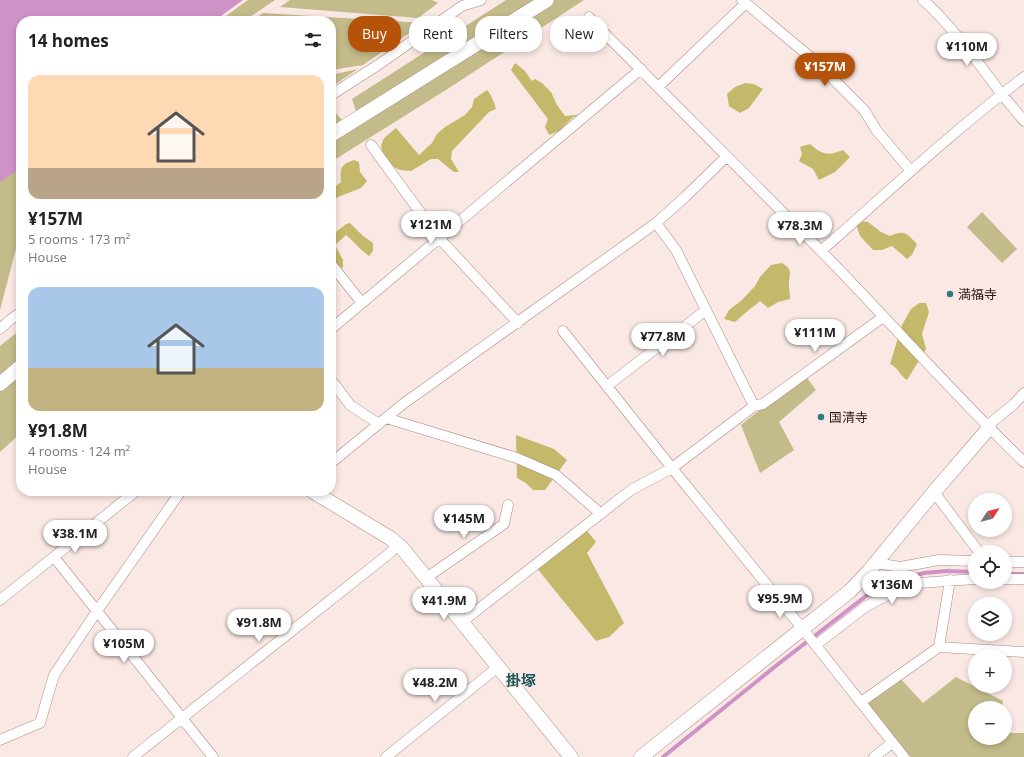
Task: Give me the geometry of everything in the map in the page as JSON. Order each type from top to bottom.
[{"type":"street","points":[[336,92],[378,65],[462,6],[481,0]]},
{"type":"street","points":[[336,132],[547,0]]},
{"type":"street","points":[[923,0],[937,13],[957,36],[1024,121]]},
{"type":"street","points":[[658,86],[744,2],[815,61],[864,110],[877,131],[911,171]]},
{"type":"street","points":[[608,38],[658,86],[726,157],[821,251],[988,427],[1024,462]]},
{"type":"street","points":[[336,325],[641,69]]},
{"type":"street","points":[[821,251],[911,171],[1024,77]]},
{"type":"street","points":[[371,145],[439,238],[518,322]]},
{"type":"street","points":[[336,459],[403,404],[656,223],[726,157]]},
{"type":"street","points":[[656,223],[676,250],[754,406]]},
{"type":"street","points":[[336,270],[362,303]]},
{"type":"street","points":[[607,386],[706,310]]},
{"type":"street","points":[[0,329],[16,316]]},
{"type":"street","points":[[462,622],[631,490],[672,468],[754,406],[763,404],[883,317]]},
{"type":"street","points":[[563,331],[904,757]]},
{"type":"street","points":[[0,384],[16,370]]},
{"type":"street","points":[[336,386],[350,405],[382,421],[517,458],[556,475],[601,514]]},
{"type":"street","points":[[641,757],[850,591],[876,563],[988,427],[1024,393]]},
{"type":"street","points":[[934,492],[975,545]]},
{"type":"street","points":[[0,600],[130,496]]},
{"type":"street","points":[[0,740],[40,723],[54,675],[178,496]]},
{"type":"street","points":[[320,496],[390,538],[402,548],[571,757]]},
{"type":"street","points":[[426,578],[504,524],[508,505]]},
{"type":"street","points":[[133,757],[391,552],[398,544]]},
{"type":"street","points":[[54,557],[212,757]]},
{"type":"street","points":[[876,563],[900,567],[939,560],[968,561]]},
{"type":"street","points":[[1012,562],[1024,562]]},
{"type":"street","points":[[816,646],[865,607],[893,592],[919,583],[968,579]]},
{"type":"street","points":[[1012,579],[1024,579]]},
{"type":"street","points":[[939,647],[950,580]]},
{"type":"street","points":[[861,702],[939,647],[1024,652]]},
{"type":"street","points":[[386,757],[498,667]]},
{"type":"street","points":[[874,757],[892,742]]},
{"type":"shaded area","points":[[0,0],[243,0],[221,16],[16,16],[16,171],[0,182]]},
{"type":"shaded area","points":[[248,0],[275,0],[251,16],[226,16]]},
{"type":"shaded area","points":[[290,0],[432,0],[438,3],[421,16],[409,16],[409,17],[280,7]]},
{"type":"shaded area","points":[[506,0],[584,0],[559,16],[550,16],[550,22],[542,27],[542,16],[481,16]]},
{"type":"shaded area","points":[[263,13],[311,16],[258,16]]},
{"type":"shaded area","points":[[336,18],[348,18],[348,52],[382,52],[363,65],[336,69]]},
{"type":"shaded area","points":[[475,20],[475,52],[504,52],[336,159],[336,113],[342,120],[356,111],[352,99],[425,52],[467,52],[467,25]]},
{"type":"shaded area","points":[[401,22],[409,22],[409,33],[401,39]]},
{"type":"shaded area","points":[[515,63],[524,70],[532,81],[535,79],[542,83],[551,92],[557,105],[565,116],[587,114],[573,117],[559,131],[549,135],[545,127],[548,119],[511,70]]},
{"type":"shaded area","points":[[358,69],[336,84],[336,74]]},
{"type":"shaded area","points":[[745,83],[754,84],[763,89],[749,108],[740,113],[729,106],[727,94],[735,87]]},
{"type":"shaded area","points":[[487,90],[493,99],[496,109],[489,112],[452,151],[451,159],[459,172],[454,172],[438,159],[431,159],[411,171],[400,170],[385,163],[381,146],[384,138],[396,128],[419,155],[432,143],[437,134],[445,127],[465,115],[472,107],[474,99]]},
{"type":"shaded area","points":[[810,144],[818,150],[829,154],[843,150],[850,157],[835,172],[819,180],[813,169],[799,161],[802,154],[800,147]]},
{"type":"shaded area","points":[[354,160],[359,162],[360,172],[367,181],[361,188],[336,199],[336,186],[341,182],[341,170],[343,165]]},
{"type":"shaded area","points":[[16,162],[16,249],[0,310],[0,175]]},
{"type":"shaded area","points":[[982,212],[1017,249],[1002,263],[967,227]]},
{"type":"shaded area","points":[[855,221],[868,222],[881,232],[890,236],[899,233],[905,234],[917,244],[912,255],[907,259],[892,246],[882,250],[873,250],[860,236]]},
{"type":"shaded area","points":[[350,223],[363,236],[373,243],[373,251],[369,256],[346,235],[336,244],[336,232],[346,224]]},
{"type":"shaded area","points":[[336,247],[343,260],[343,268],[336,265]]},
{"type":"shaded area","points":[[782,263],[790,271],[790,299],[778,302],[768,308],[760,301],[735,322],[724,319],[729,310],[742,300],[771,265]]},
{"type":"shaded area","points":[[919,303],[926,303],[929,312],[922,334],[926,349],[907,380],[895,367],[890,364],[902,325],[911,309]]},
{"type":"shaded area","points":[[16,333],[16,438],[0,452],[0,346]]},
{"type":"shaded area","points":[[804,374],[816,390],[779,422],[794,450],[760,473],[741,425]]},
{"type":"shaded area","points":[[516,435],[554,449],[567,460],[545,490],[533,490],[526,483],[517,478]]},
{"type":"shaded area","points":[[584,527],[596,542],[587,553],[624,623],[609,637],[596,641],[535,566]]},
{"type":"shaded area","points":[[898,676],[923,703],[956,677],[968,683],[968,693],[987,693],[1003,701],[968,701],[968,745],[1012,745],[1012,733],[1024,733],[1024,757],[911,757],[864,700]]},
{"type":"waterway","points":[[663,757],[777,665],[866,596],[898,580],[924,573],[946,571],[968,572]]},
{"type":"waterway","points":[[1012,574],[1024,574]]},
{"type":"place","name":"満福寺","points":[[950,294]]},
{"type":"place","name":"国清寺","points":[[821,417]]},
{"type":"district","name":"掛塚","points":[[521,681]]}]
